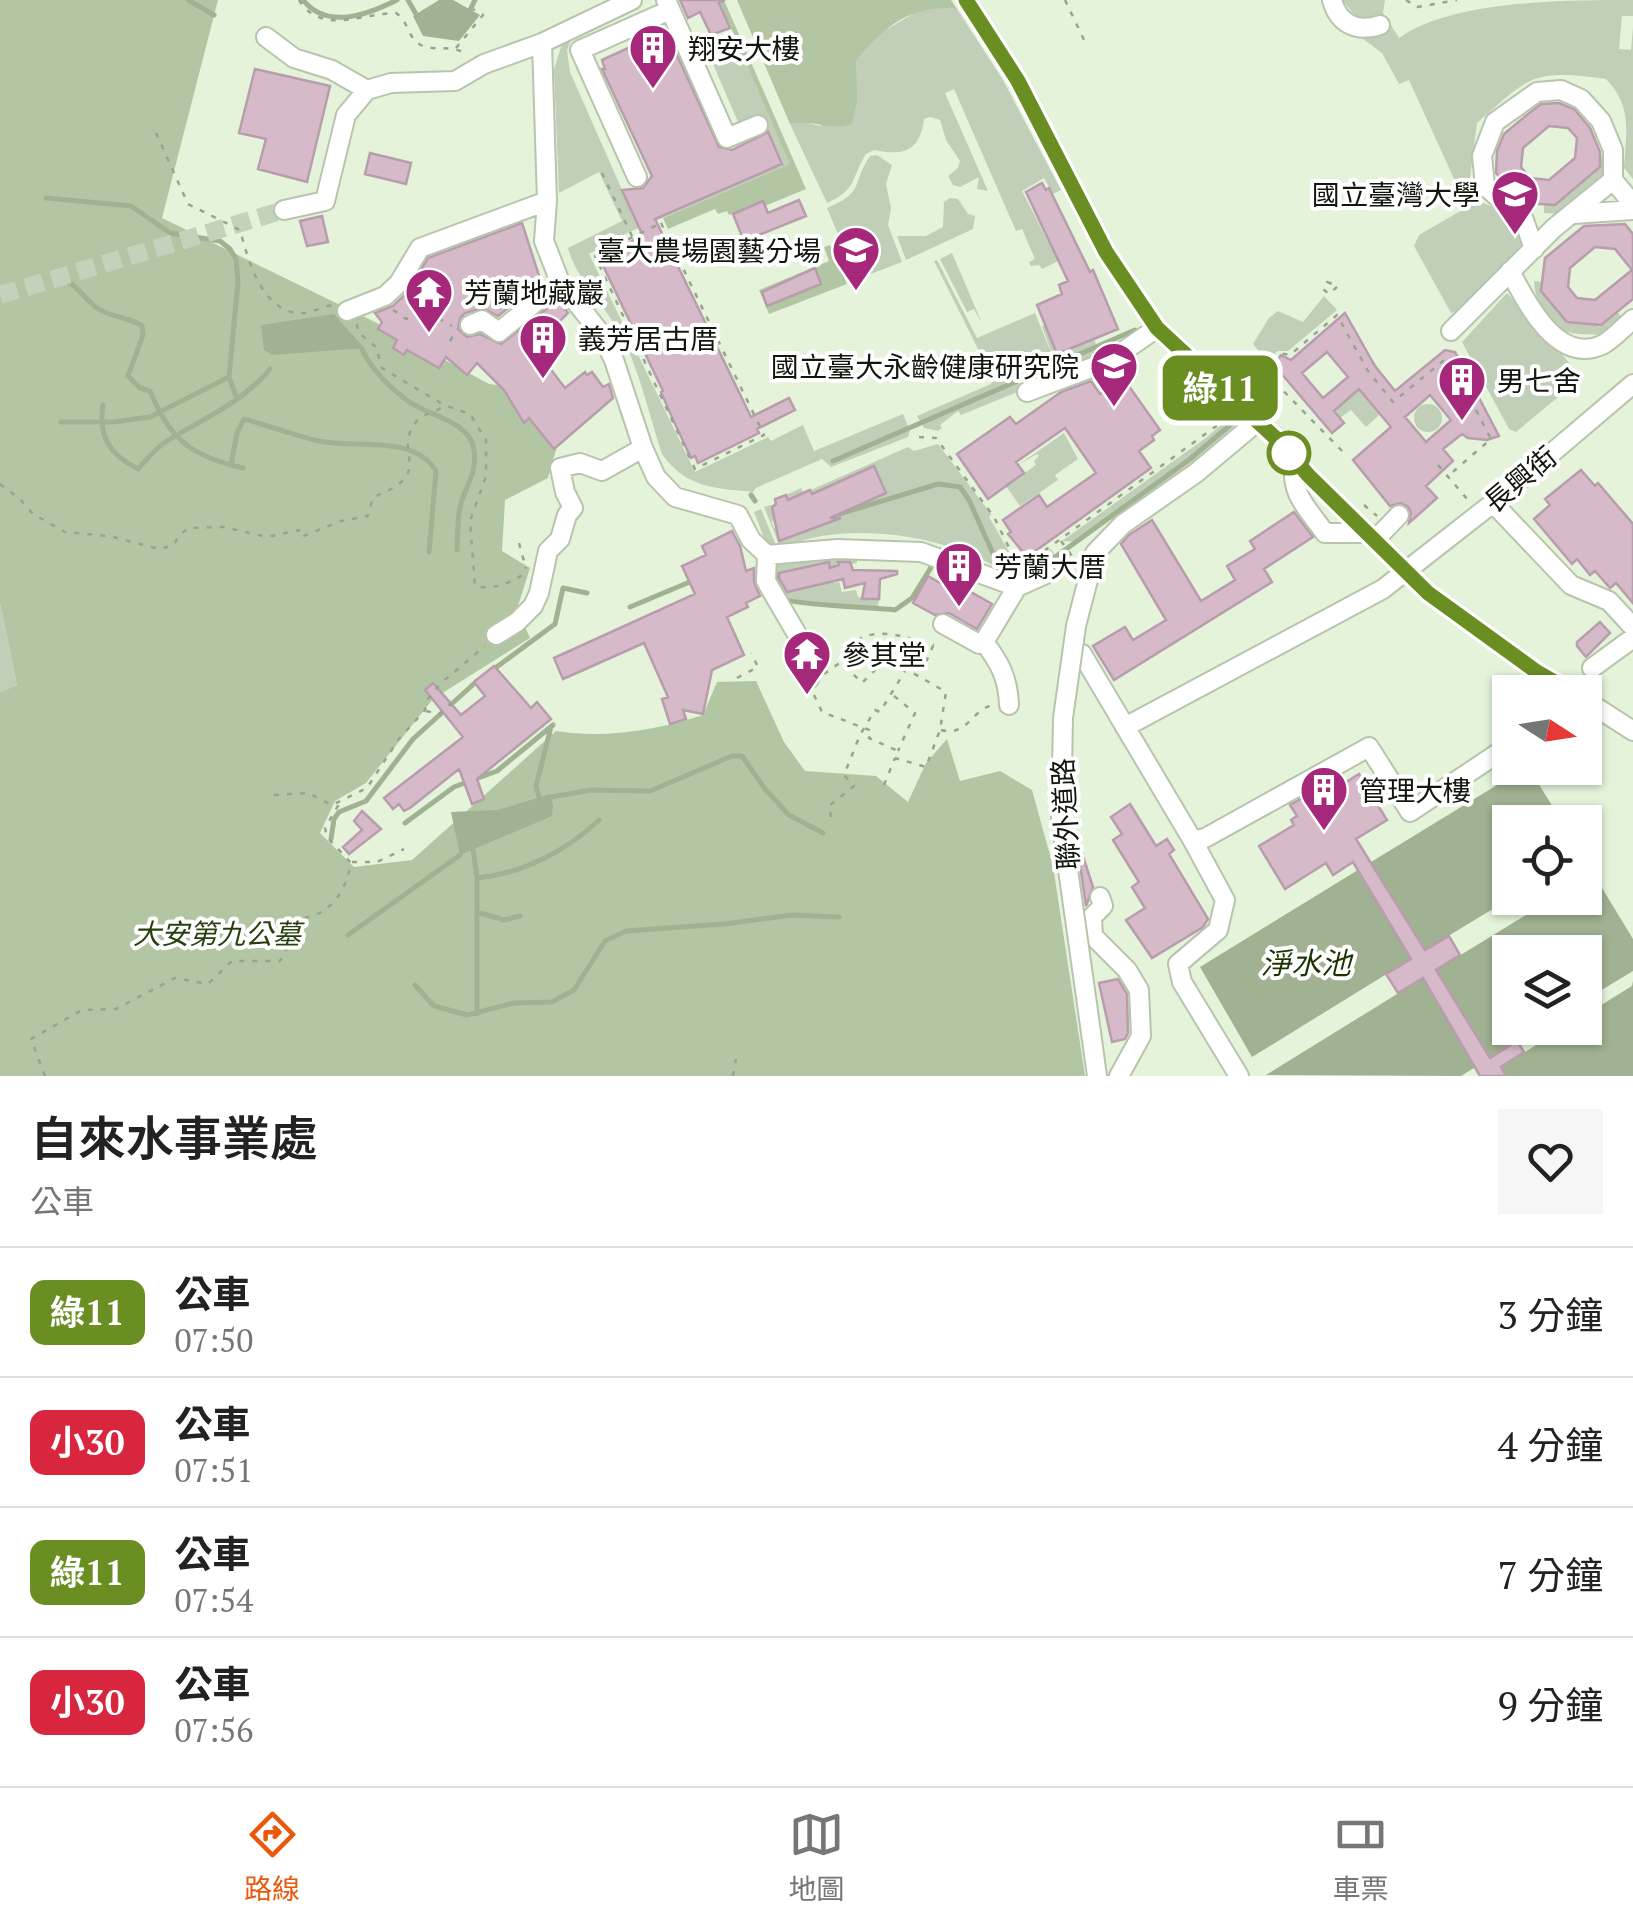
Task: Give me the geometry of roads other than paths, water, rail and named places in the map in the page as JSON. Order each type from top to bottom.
[{"type":"street","points":[[284,210],[324,201],[346,116],[367,90],[391,84],[455,81],[484,64],[542,43],[632,0]]},
{"type":"street","points":[[966,0],[1018,81],[1106,252],[1157,328],[1295,459],[1383,529],[1407,572],[1428,593],[1546,675]]},
{"type":"street","points":[[1332,0],[1335,12],[1350,26],[1370,29],[1380,25]]},
{"type":"street","points":[[637,177],[580,50],[668,5],[728,138],[758,125]]},
{"type":"street","points":[[266,37],[294,58],[332,70],[367,90]]},
{"type":"street","points":[[542,43],[548,201],[544,242],[560,282],[602,335],[656,477],[675,497],[738,514],[751,540],[766,555],[766,581],[798,636],[803,673],[809,678]]},
{"type":"street","points":[[1534,249],[1524,220],[1485,186],[1482,156],[1495,122],[1537,92],[1561,90],[1581,99],[1601,121],[1614,150],[1613,180],[1633,207],[1574,214]]},
{"type":"street","points":[[1451,331],[1554,228],[1613,180]]},
{"type":"street","points":[[348,311],[385,296],[400,282],[420,248],[548,201]]},
{"type":"street","points":[[1524,220],[1541,219],[1554,228]]},
{"type":"street","points":[[1510,271],[1547,330],[1572,347],[1600,346],[1633,319]]},
{"type":"street","points":[[470,325],[482,320],[499,332],[560,282]]},
{"type":"street","points":[[1027,392],[1109,362],[1157,328]]},
{"type":"street","name":"長興街","points":[[1125,727],[1383,589],[1633,384]]},
{"type":"street","name":"聯外道路","points":[[1097,1076],[1061,820],[1063,718],[1076,626],[1095,553],[1123,524],[1196,473],[1258,422]]},
{"type":"street","points":[[492,638],[517,622],[540,593],[548,552],[560,538],[573,508],[560,468],[580,463],[602,471],[643,448]]},
{"type":"street","points":[[1295,459],[1294,490],[1326,533],[1383,529]]},
{"type":"street","points":[[1486,508],[1571,585],[1609,600],[1633,627]]},
{"type":"street","points":[[766,555],[837,549],[921,552],[1017,586]]},
{"type":"street","points":[[943,624],[979,644],[984,642],[1017,586],[1046,574]]},
{"type":"street","points":[[1592,668],[1633,638]]},
{"type":"street","points":[[984,642],[1008,682],[1009,705]]},
{"type":"street","points":[[1082,654],[1224,900],[1218,930],[1178,964],[1182,982],[1239,1076]]},
{"type":"street","points":[[1602,711],[1633,732]]},
{"type":"street","points":[[1193,841],[1205,838],[1369,747],[1410,812],[1492,757]]},
{"type":"street","points":[[1078,962],[1093,936],[1092,917],[1104,906],[1100,897]]},
{"type":"street","points":[[1073,930],[1084,998]]},
{"type":"street","points":[[1093,936],[1127,970],[1139,990],[1141,1036],[1119,1076]]},
{"type":"water","points":[[439,0],[453,0],[480,15],[459,41],[423,36],[413,16]]},
{"type":"water","points":[[334,314],[364,348],[272,355],[264,350],[261,325]]},
{"type":"water","name":"淨水池","points":[[1497,785],[1539,785],[1552,805],[1492,805],[1492,909],[1425,950],[1371,862]]},
{"type":"water","points":[[550,794],[552,816],[460,855],[451,812],[498,810]]},
{"type":"water","name":"淨水池","points":[[1358,870],[1411,959],[1252,1057],[1200,967]]},
{"type":"water","points":[[1602,888],[1633,939],[1633,971],[1602,990],[1602,935],[1493,935],[1526,915],[1602,915]]},
{"type":"water","points":[[1492,936],[1492,1045],[1512,1045],[1490,1058],[1436,970]]},
{"type":"water","name":"淨水池","points":[[1423,978],[1477,1066],[1461,1076],[1266,1075]]},
{"type":"water","points":[[1633,981],[1633,1076],[1506,1076],[1499,1068],[1536,1045],[1602,1045],[1602,1005],[1632,986]]},
{"type":"waterway","points":[[188,0],[214,15]]},
{"type":"waterway","points":[[303,0],[324,15],[335,17],[360,15],[397,0]]},
{"type":"waterway","points":[[408,0],[416,14]]},
{"type":"waterway","points":[[470,10],[475,0]]},
{"type":"waterway","points":[[46,198],[131,206],[170,233],[220,241],[230,249],[236,259],[238,282],[229,377]]},
{"type":"waterway","points":[[59,278],[71,283],[102,311],[142,326],[143,335],[128,376],[140,388],[150,391],[166,422],[185,443],[209,458],[243,468]]},
{"type":"waterway","points":[[833,461],[1135,330]]},
{"type":"waterway","points":[[362,349],[376,371],[401,396],[457,426],[471,440],[474,465],[460,508],[457,550]]},
{"type":"waterway","points":[[103,405],[102,427],[108,444],[120,458],[138,469],[163,444],[235,401],[270,369]]},
{"type":"waterway","points":[[61,422],[150,417],[229,377],[237,399]]},
{"type":"waterway","points":[[244,419],[319,441],[399,447],[426,459],[436,471],[429,552]]},
{"type":"waterway","points":[[231,465],[244,419]]},
{"type":"waterway","points":[[839,514],[938,484],[960,487],[995,558],[1014,573],[1047,563],[1190,459],[1235,421]]},
{"type":"waterway","points":[[751,495],[755,501]]},
{"type":"waterway","points":[[774,569],[781,593],[790,601],[895,610],[912,598],[935,561]]},
{"type":"waterway","points":[[630,607],[692,581]]},
{"type":"waterway","points":[[490,672],[555,624],[563,588],[587,593]]},
{"type":"waterway","points":[[331,839],[339,812],[366,801],[413,739],[477,681]]},
{"type":"waterway","points":[[405,823],[454,787],[497,771],[553,725]]},
{"type":"waterway","points":[[539,797],[536,786],[551,727]]},
{"type":"waterway","points":[[551,797],[591,790],[650,791],[732,756],[742,756],[789,815],[823,833]]},
{"type":"waterway","points":[[478,878],[543,859],[599,820]]},
{"type":"waterway","points":[[473,849],[477,878],[477,1014]]},
{"type":"waterway","points":[[348,935],[460,855]]},
{"type":"waterway","points":[[477,912],[504,920],[520,916]]},
{"type":"waterway","points":[[415,985],[434,1006],[467,1015],[514,1003],[552,1002],[574,990],[605,941],[626,931],[792,915],[839,917]]},
{"type":"tunnel","points":[[0,295],[284,210]]},
{"type":"place","name":"翔安大樓","points":[[653,90]]},
{"type":"place","name":"國立臺灣大學","points":[[1515,236]]},
{"type":"place","name":"臺大農場園藝分場","points":[[856,292]]},
{"type":"place","name":"芳蘭地藏巖","points":[[429,334]]},
{"type":"place","name":"義芳居古厝","points":[[543,380]]},
{"type":"place","name":"國立臺大永齡健康研究院","points":[[1114,408]]},
{"type":"place","name":"男七舍","points":[[1462,422]]},
{"type":"place","name":"芳蘭大厝","points":[[959,608]]},
{"type":"place","name":"參其堂","points":[[807,696]]},
{"type":"place","name":"管理大樓","points":[[1324,832]]},
{"type":"park label","name":"大安第九公墓","points":[[217,933]]}]
